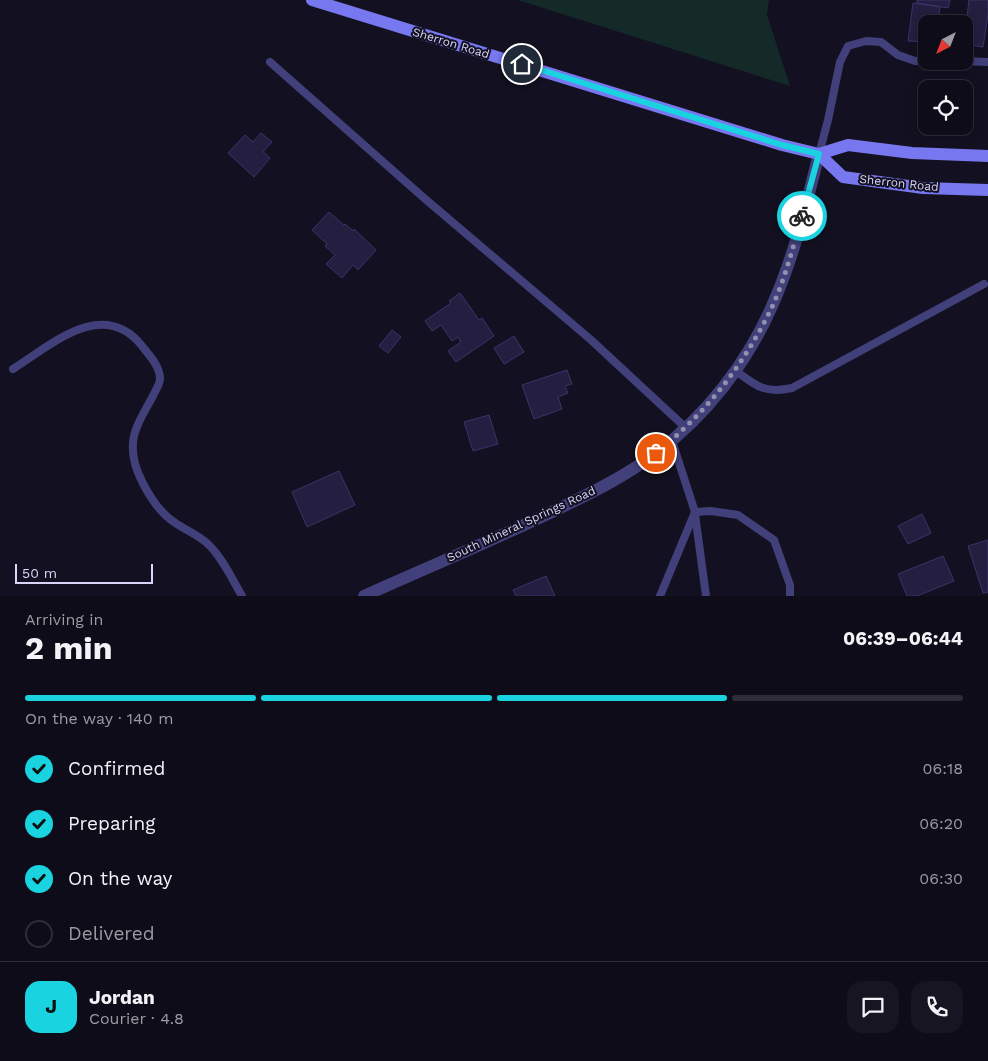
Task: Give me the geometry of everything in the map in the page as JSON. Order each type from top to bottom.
[{"type":"main road","name":"Sherron Road","points":[[312,0],[782,145],[819,154],[843,177],[923,188],[988,190]]},
{"type":"main road","points":[[819,154],[848,145],[912,153],[988,156]]},
{"type":"street","name":"South Mineral Springs Road","points":[[364,596],[581,498],[636,467],[672,441],[686,428],[707,407],[736,370],[752,345],[772,306],[797,234],[819,154]]},
{"type":"lane","points":[[819,154],[840,62],[848,46],[866,41],[881,42],[898,55],[918,61]]},
{"type":"lane","points":[[973,61],[988,62]]},
{"type":"lane","points":[[270,62],[424,198],[590,339],[686,428]]},
{"type":"lane","points":[[736,370],[763,388],[776,391],[792,388],[984,284]]},
{"type":"lane","points":[[13,369],[77,329],[91,324],[102,323],[116,326],[128,332],[138,341],[153,360],[160,380],[138,421],[134,433],[132,456],[138,472],[164,514],[172,522],[209,545],[220,558],[242,596]]},
{"type":"lane","points":[[672,441],[683,471],[694,512],[706,596]]},
{"type":"lane","points":[[660,596],[694,512]]},
{"type":"lane","points":[[694,512],[738,515],[774,540],[790,585],[790,596]]},
{"type":"green space","points":[[518,0],[769,0],[767,15],[790,86]]},
{"type":"building","points":[[917,0],[950,0],[948,8],[917,3]]},
{"type":"building","points":[[969,0],[988,0],[983,47],[973,45],[973,15],[967,15]]},
{"type":"building","points":[[913,3],[940,7],[939,15],[918,15],[918,42],[908,41]]},
{"type":"building","points":[[261,133],[272,142],[263,152],[270,158],[254,177],[228,153],[245,135],[253,142]]},
{"type":"building","points":[[329,212],[344,225],[353,231],[354,229],[376,250],[358,270],[353,265],[342,278],[326,264],[335,255],[325,246],[327,244],[312,230]]},
{"type":"building","points":[[460,293],[479,320],[482,318],[494,336],[456,362],[448,351],[461,342],[458,337],[452,341],[441,325],[432,331],[425,321],[451,303],[449,301]]},
{"type":"building","points":[[392,330],[401,337],[388,353],[379,346]]},
{"type":"building","points":[[514,336],[524,352],[504,364],[494,348]]},
{"type":"building","points":[[567,370],[572,384],[565,386],[568,393],[558,397],[562,409],[534,419],[522,385]]},
{"type":"building","points":[[489,415],[498,444],[473,451],[464,422]]},
{"type":"building","points":[[339,471],[355,505],[307,527],[292,492]]},
{"type":"building","points":[[922,514],[931,533],[908,544],[898,526]]},
{"type":"building","points":[[988,540],[988,592],[983,593],[968,546]]},
{"type":"building","points":[[943,556],[954,581],[917,596],[907,596],[898,574]]},
{"type":"building","points":[[546,576],[555,596],[516,596],[513,590]]},
{"type":"way so far","points":[[656,453],[672,441],[707,407],[736,370],[752,345],[772,306],[789,261],[802,216]]},
{"type":"route","points":[[522,64],[782,145],[819,154],[802,216]]}]
